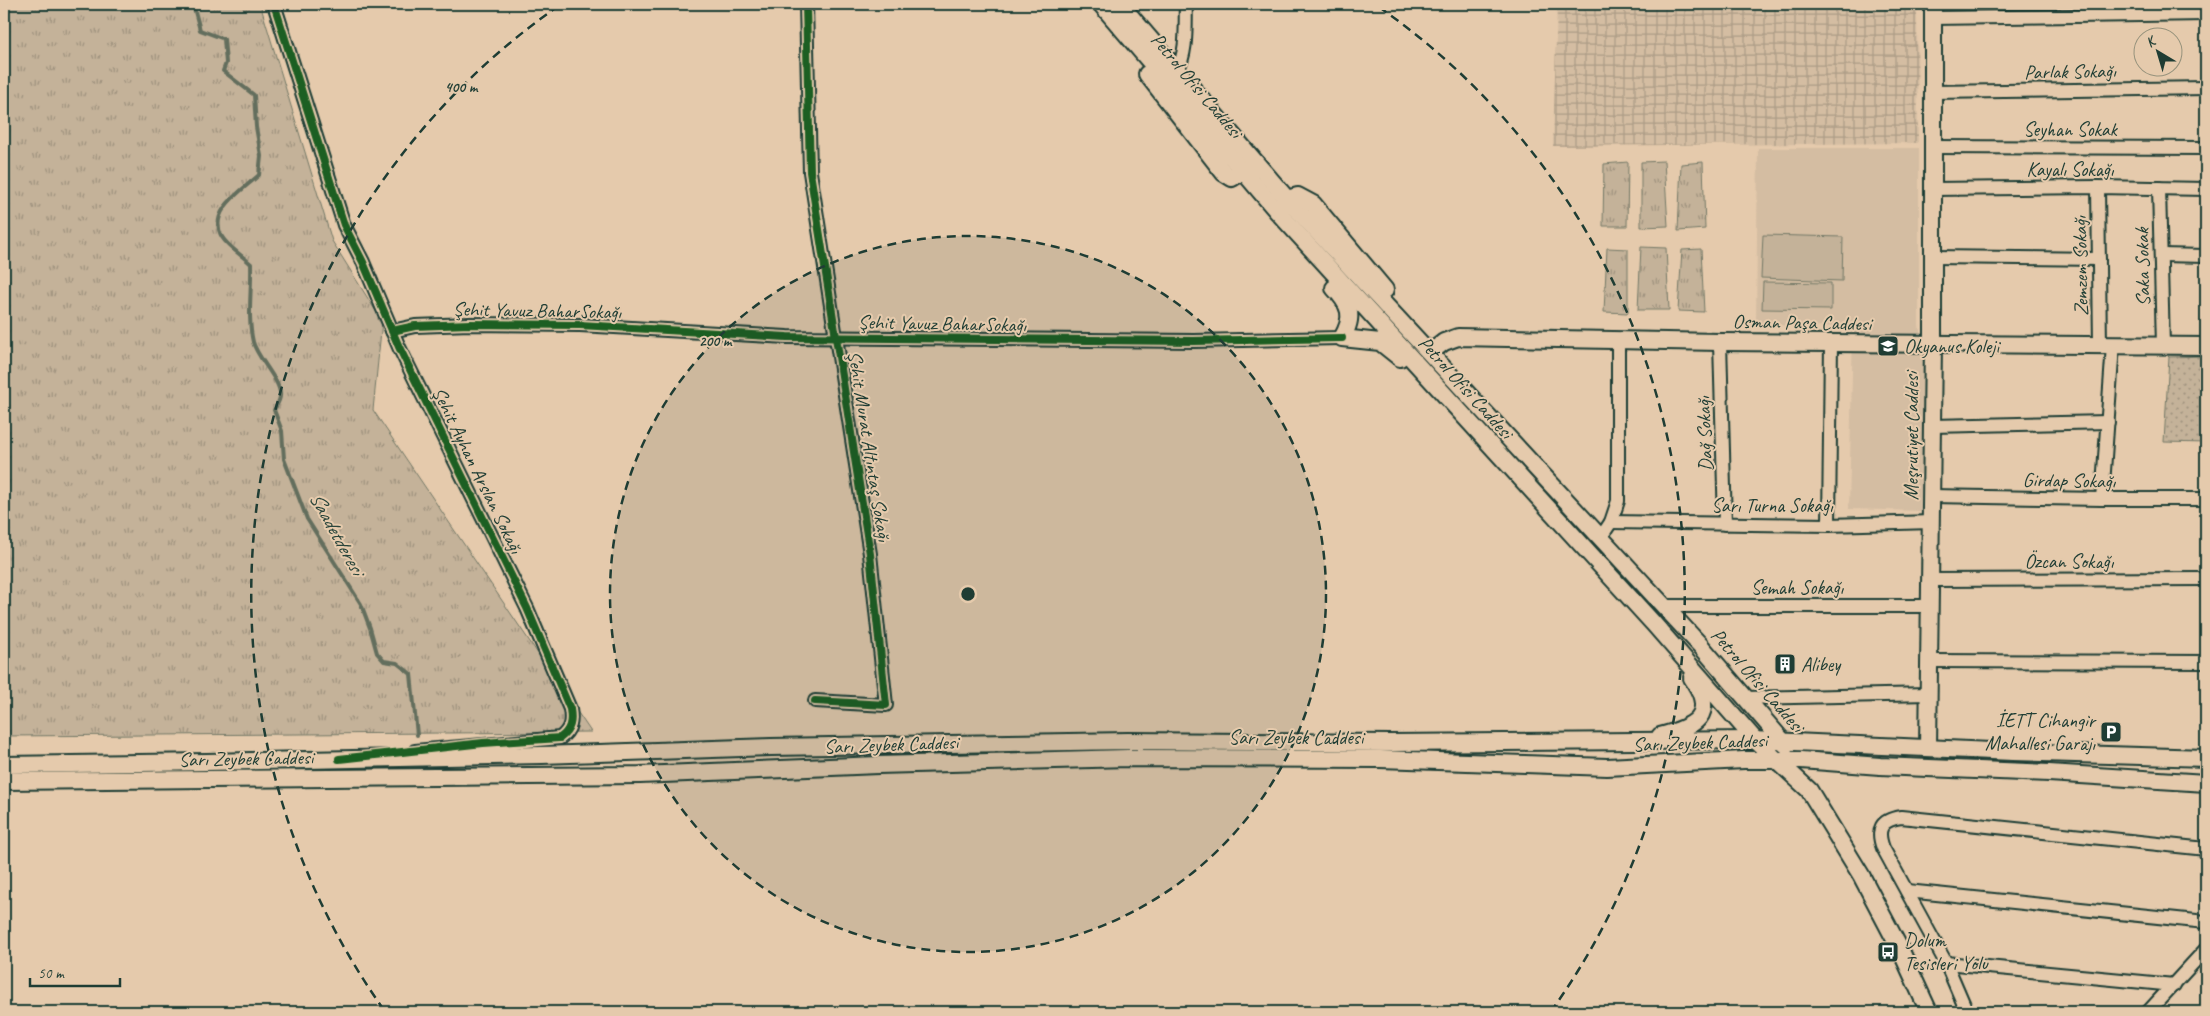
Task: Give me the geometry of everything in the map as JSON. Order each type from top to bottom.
[{"type":"main road","points":[[1095,4],[1224,173],[1232,178],[1250,167]]},
{"type":"main road","name":"Petrol Ofisi Caddesi","points":[[1101,4],[1250,167],[1287,198],[1298,196],[1313,204],[1319,210],[1372,272],[1431,352],[1664,606],[1782,741],[1801,760],[1809,790]]},
{"type":"main road","name":"Petrol Ofisi Caddesi","points":[[1120,4],[1177,70],[1250,167],[1277,211],[1654,623],[1755,740],[1809,790],[1861,875],[1901,951],[1929,1012]]},
{"type":"main road","name":"Meşrutiyet Caddesi","points":[[1928,748],[1932,580],[1933,11]]},
{"type":"main road","points":[[1287,198],[1277,211],[1277,221],[1282,231],[1345,300],[1349,309],[1350,319],[1342,338],[1370,340],[1388,347],[1440,397],[1462,413]]},
{"type":"main road","name":"Osman Paşa Caddesi","points":[[1431,352],[1444,342],[1458,337],[1618,341],[2206,346]]},
{"type":"main road","points":[[1626,742],[1678,732],[1698,719],[1702,712],[1704,701],[1700,689],[1654,623]]},
{"type":"main road","name":"Sarı Zeybek Caddesi","points":[[4,765],[1118,741],[1626,742],[1755,740],[2206,758]]},
{"type":"main road","name":"Sarı Zeybek Caddesi","points":[[4,781],[640,775],[878,765],[1128,758],[1380,758],[1607,767],[1744,760],[1801,760],[1880,766],[2049,773],[2206,783]]},
{"type":"street","name":"Şehit Ayhan Arslan Sokağı","points":[[274,4],[344,225],[392,331],[527,608],[570,709],[572,719],[569,729],[560,738],[483,743],[340,759]]},
{"type":"street","name":"Şehit Murat Altıntaş Sokağı","points":[[806,4],[810,172],[870,554],[886,704],[816,700]]},
{"type":"street","points":[[1177,70],[1180,65],[1184,41],[1186,4]]},
{"type":"street","points":[[1933,11],[2206,14]]},
{"type":"street","name":"Parlak Sokağı","points":[[1933,92],[2206,88]]},
{"type":"street","name":"Seyhan Sokak","points":[[1933,147],[2206,148]]},
{"type":"street","name":"Kayalı Sokağı","points":[[1933,189],[2098,187],[2206,189]]},
{"type":"street","name":"Zemzem Sokağı","points":[[2098,187],[2099,259],[2106,345],[2108,422],[2102,499]]},
{"type":"street","name":"Saka Sokak","points":[[2160,188],[2163,346]]},
{"type":"street","points":[[2161,255],[2206,256]]},
{"type":"street","points":[[1933,258],[2099,259]]},
{"type":"street","name":"Şehit Yavuz BaharSokağı","points":[[392,331],[415,326],[470,324],[580,325],[787,337],[1194,341],[1342,338]]},
{"type":"street","points":[[1600,537],[1611,522],[1618,502],[1618,341]]},
{"type":"street","name":"Dağ Sokağı","points":[[1720,342],[1725,524]]},
{"type":"street","points":[[1829,525],[1831,343]]},
{"type":"street","points":[[1933,426],[2108,422]]},
{"type":"street","name":"Girdap Sokağı","points":[[1932,496],[2206,499]]},
{"type":"street","name":"Sarı Turna Sokağı","points":[[1611,522],[1829,525],[1932,522]]},
{"type":"street","name":"Özcan Sokağı","points":[[1932,580],[2206,579]]},
{"type":"street","name":"Semah Sokağı","points":[[1664,606],[1931,606]]},
{"type":"street","points":[[1930,661],[2206,662]]},
{"type":"street","points":[[1745,698],[1930,694]]},
{"type":"street","points":[[1966,1012],[1946,963],[1879,837],[1884,823],[1891,818],[1902,817],[2206,849]]},
{"type":"street","points":[[1907,891],[2206,922]]},
{"type":"street","points":[[2148,1012],[2206,949]]},
{"type":"street","points":[[1946,963],[2174,984]]},
{"type":"shaded area","points":[[1557,4],[1917,4],[1918,143],[1553,146]]},
{"type":"shaded area","name":"Okyanus Koleji","points":[[1758,148],[1919,148],[1919,325],[1925,365],[1921,511],[1849,509],[1853,327],[1756,325]]},
{"type":"green space","points":[[4,4],[260,4],[332,241],[382,321],[373,410],[591,732],[4,736]]},
{"type":"green space","points":[[1664,161],[1668,226],[1641,227],[1641,162]]},
{"type":"green space","points":[[1628,162],[1627,226],[1603,226],[1604,164]]},
{"type":"green space","points":[[1703,162],[1705,229],[1678,231],[1681,164]]},
{"type":"green space","points":[[1763,235],[1843,237],[1842,281],[1761,278]]},
{"type":"green space","points":[[1641,247],[1666,248],[1669,310],[1638,310]]},
{"type":"green space","points":[[1607,248],[1628,249],[1628,313],[1604,312]]},
{"type":"green space","points":[[1701,249],[1704,312],[1678,311],[1682,250]]},
{"type":"green space","points":[[1763,282],[1831,283],[1831,310],[1762,309]]},
{"type":"green space","points":[[2206,356],[2206,443],[2164,442],[2169,357]]},
{"type":"waterway","name":"Saadetderesi","points":[[193,4],[200,30],[224,39],[226,63],[223,71],[254,95],[256,127],[261,156],[259,175],[229,202],[219,218],[219,227],[225,241],[251,264],[251,332],[255,348],[280,390],[279,400],[274,410],[282,431],[284,459],[307,519],[361,604],[377,653],[384,661],[397,663],[411,674],[417,735]]},
{"type":"cycle path","points":[[274,4],[344,225],[363,262],[399,347],[527,608],[571,713],[569,728],[560,738],[483,743],[339,759]]},
{"type":"cycle path","points":[[806,4],[810,172],[870,554],[886,705],[815,701]]},
{"type":"cycle path","points":[[392,331],[415,326],[470,324],[580,325],[787,337],[1194,341],[1342,338]]},
{"type":"place","name":"Okyanus Koleji","points":[[1888,346]]},
{"type":"place","name":"Alibey","points":[[1785,664]]},
{"type":"place","name":"İETT Cihangir Mahallesi Garajı","points":[[2111,732]]},
{"type":"place","name":"Dolum Tesisleri Yolu","points":[[1888,952]]}]
